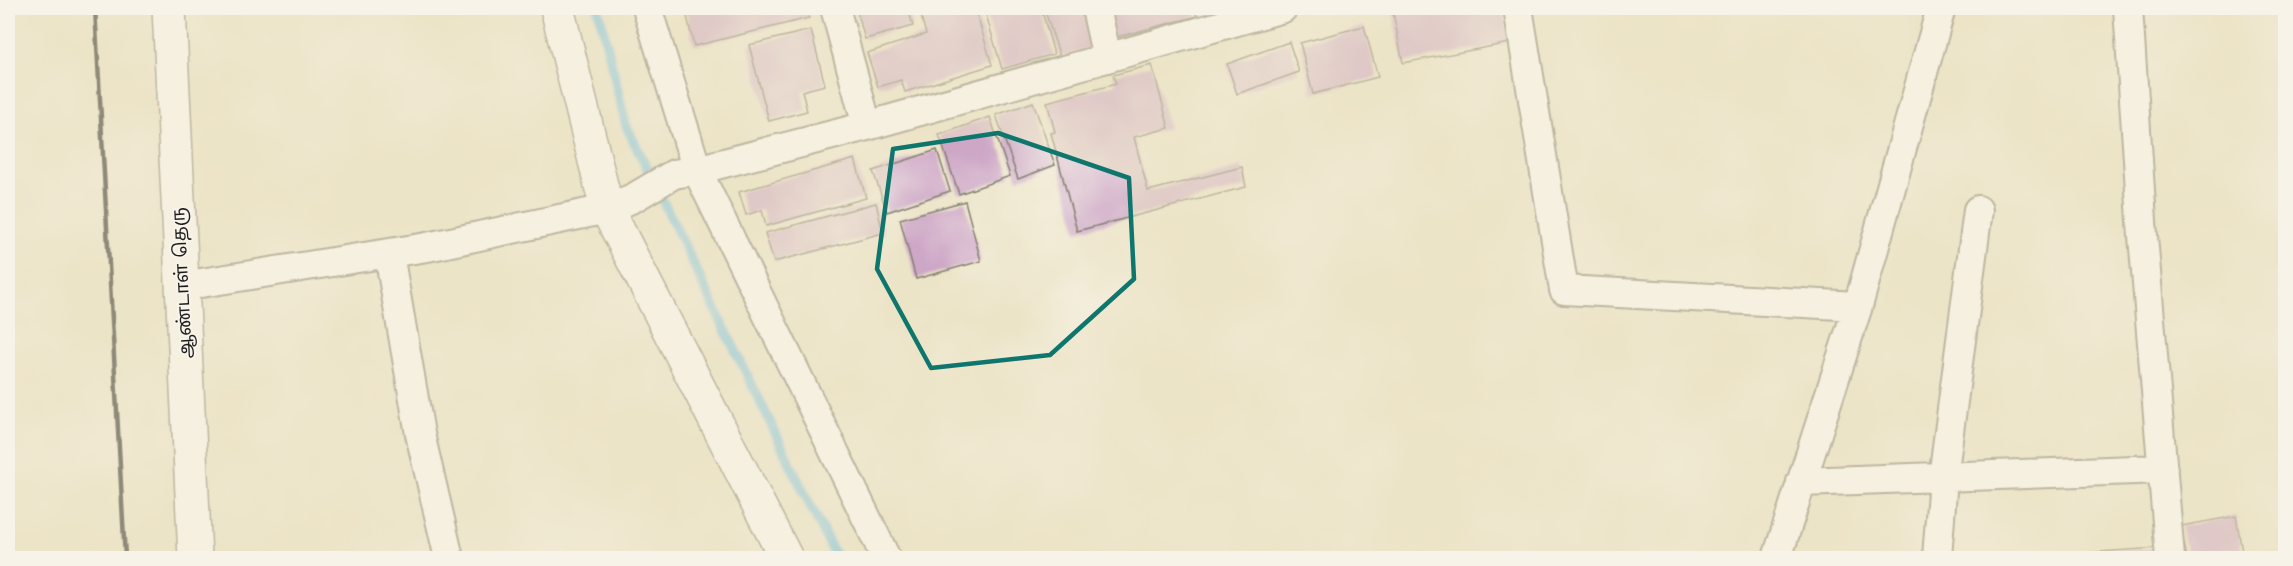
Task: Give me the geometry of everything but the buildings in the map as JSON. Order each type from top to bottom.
[{"type":"street","name":"ஆண்டாள் தெரு","points":[[169,8],[195,558]]},
{"type":"street","points":[[557,8],[620,203],[786,558]]},
{"type":"street","points":[[647,8],[685,172],[886,558]]},
{"type":"street","points":[[835,8],[867,126]]},
{"type":"street","points":[[1096,8],[1107,58]]},
{"type":"street","points":[[182,286],[389,254],[620,203],[685,172],[867,126],[1283,8]]},
{"type":"street","points":[[1518,8],[1564,290],[1858,306]]},
{"type":"street","points":[[1777,558],[1858,306],[1941,8]]},
{"type":"street","points":[[2128,8],[2143,237],[2170,558]]},
{"type":"street","points":[[1937,558],[1942,478],[1978,210]]},
{"type":"street","points":[[389,254],[420,434],[449,558]]},
{"type":"street","points":[[1801,482],[2163,469]]},
{"type":"highlighted area","points":[[998,133],[1129,178],[1134,279],[1050,355],[931,368],[877,269],[893,149]]},
{"type":"waterway","points":[[598,8],[626,125],[836,558]]},
{"type":"railway","points":[[95,8],[125,558]]}]
